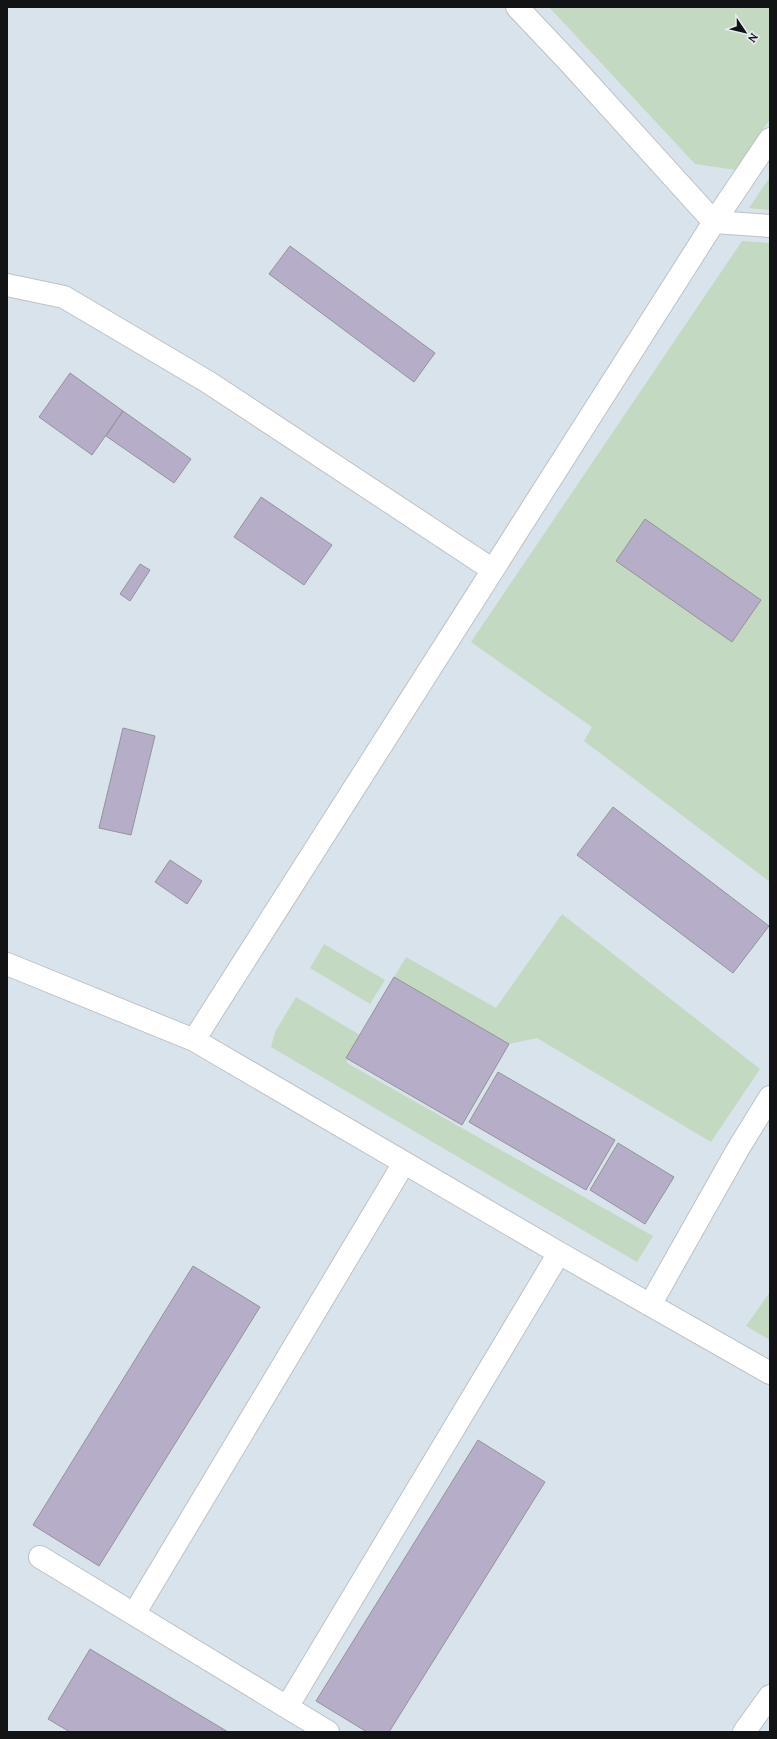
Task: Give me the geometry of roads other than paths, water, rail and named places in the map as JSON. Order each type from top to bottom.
[{"type":"lane","points":[[516,7],[569,62],[714,222],[770,226]]},
{"type":"lane","points":[[194,1040],[714,222],[770,139]]},
{"type":"lane","points":[[7,285],[64,297],[208,382],[493,570]]},
{"type":"lane","points":[[7,964],[194,1040],[559,1253],[770,1373]]},
{"type":"lane","points":[[650,1305],[738,1149],[770,1097]]},
{"type":"lane","points":[[134,1614],[404,1163]]},
{"type":"lane","points":[[287,1707],[559,1253]]},
{"type":"lane","points":[[40,1557],[328,1732]]},
{"type":"lane","points":[[744,1732],[770,1696]]}]
